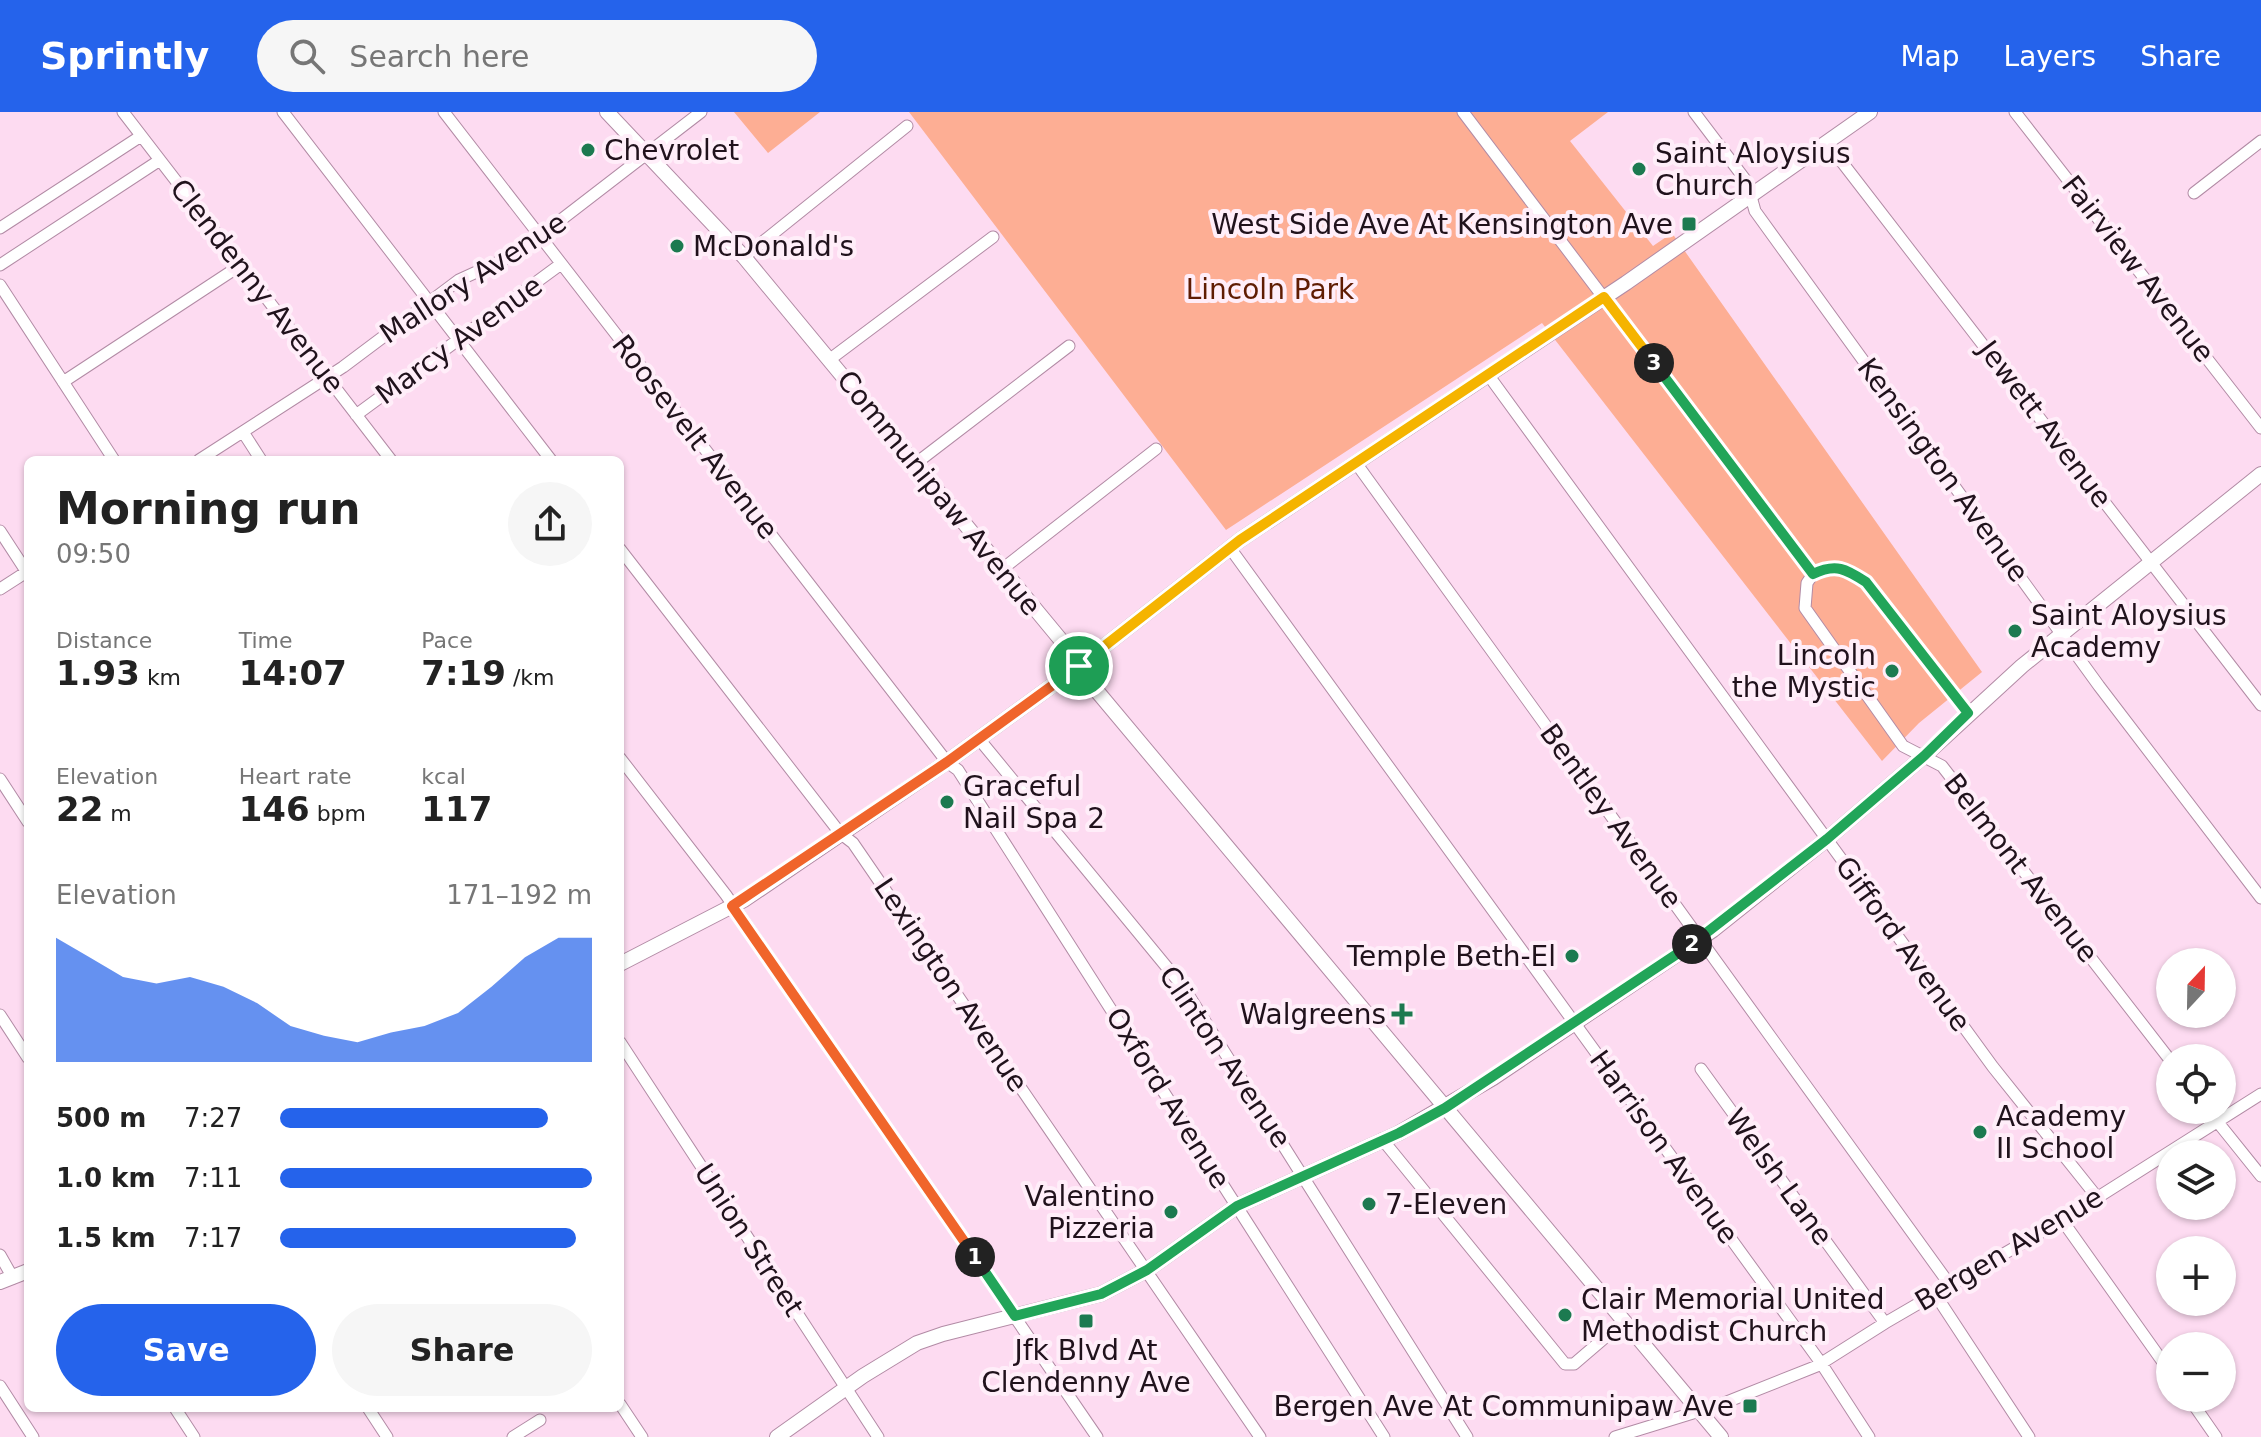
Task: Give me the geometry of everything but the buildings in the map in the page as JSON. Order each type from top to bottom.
[{"type":"main road","name":"Communipaw Avenue","points":[[607,112],[744,257],[1065,645],[1079,666],[1721,1437]]},
{"type":"main road","points":[[624,962],[732,906],[947,762],[1079,666],[1230,548],[1489,376],[1870,112]]},
{"type":"main road","points":[[777,1437],[917,1343],[1101,1294],[1147,1270],[1237,1206],[1399,1133],[1445,1108],[1700,939],[1827,839],[2022,666],[2261,474]]},
{"type":"street","name":"Clendenny Avenue","points":[[123,112],[388,456]]},
{"type":"street","points":[[283,112],[548,456]]},
{"type":"street","name":"Roosevelt Avenue","points":[[444,112],[947,762]]},
{"type":"street","name":"Mallory Avenue","points":[[205,456],[327,377],[459,280],[518,253],[540,238],[701,112]]},
{"type":"street","points":[[1463,112],[1813,574],[1828,567],[1847,570],[1866,582],[1968,713]]},
{"type":"street","name":"Kensington Avenue","points":[[1694,112],[1747,182],[1755,211],[2099,686],[2261,898]]},
{"type":"street","name":"Fairview Avenue","points":[[2015,112],[2261,428]]},
{"type":"street","points":[[744,257],[907,126]]},
{"type":"street","points":[[0,228],[141,136]]},
{"type":"street","points":[[2194,193],[2261,141]]},
{"type":"street","name":"Jewett Avenue","points":[[1828,144],[2261,705]]},
{"type":"street","points":[[0,265],[160,160]]},
{"type":"street","points":[[829,360],[993,237]]},
{"type":"street","name":"Marcy Avenue","points":[[356,415],[561,264]]},
{"type":"street","points":[[63,382],[241,265]]},
{"type":"street","points":[[0,285],[111,456]]},
{"type":"street","points":[[915,464],[1069,346]]},
{"type":"street","name":"Gifford Avenue","points":[[1489,376],[1993,1067],[2097,1197]]},
{"type":"street","points":[[243,432],[258,456]]},
{"type":"street","points":[[1001,570],[1156,449]]},
{"type":"street","name":"Bentley Avenue","points":[[1356,463],[1950,1285]]},
{"type":"street","points":[[0,531],[24,566]]},
{"type":"street","name":"Harrison Avenue","points":[[1230,548],[1821,1363],[1869,1437]]},
{"type":"street","name":"Lexington Avenue","points":[[624,554],[840,833],[853,843],[1260,1437]]},
{"type":"street","points":[[0,589],[24,574]]},
{"type":"street","name":"Belmont Avenue","points":[[1813,574],[1807,583],[1805,608],[1903,746],[1942,766],[2158,1044]]},
{"type":"street","name":"Clinton Avenue","points":[[979,739],[1184,988],[1467,1437]]},
{"type":"street","name":"Oxford Avenue","points":[[947,762],[958,770],[1028,876],[1384,1437]]},
{"type":"street","points":[[624,763],[732,906],[1097,1437]]},
{"type":"street","points":[[0,779],[24,816]]},
{"type":"street","points":[[0,1015],[24,1052]]},
{"type":"street","name":"Union Street","points":[[624,1048],[878,1437]]},
{"type":"street","name":"Welsh Lane","points":[[1701,1069],[1885,1323]]},
{"type":"street","name":"Bergen Avenue","points":[[2236,1110],[2261,1094]]},
{"type":"street","name":"Bergen Avenue","points":[[1615,1437],[1699,1411],[1821,1363],[2062,1220],[2215,1124]]},
{"type":"street","points":[[2220,1124],[2261,1176]]},
{"type":"street","points":[[1382,1139],[1565,1364],[1574,1364],[1623,1322]]},
{"type":"street","points":[[2062,1220],[2156,1352]]},
{"type":"street","points":[[0,1255],[6,1280]]},
{"type":"street","points":[[1935,1294],[2029,1437]]},
{"type":"street","points":[[0,1386],[33,1437]]},
{"type":"street","points":[[624,1410],[642,1437]]},
{"type":"street","points":[[178,1412],[194,1437]]},
{"type":"street","points":[[371,1412],[387,1437]]},
{"type":"street","points":[[2199,1412],[2216,1437]]},
{"type":"street","points":[[513,1437],[540,1420]]},
{"type":"green space","points":[[734,112],[820,112],[768,153]]},
{"type":"green space","name":"Lincoln Park","points":[[909,112],[1608,112],[1570,141],[1653,246],[1672,233],[1982,672],[1919,723],[1882,761],[1542,323],[1226,530]]},
{"type":"place","name":"Chevrolet","points":[[588,150]]},
{"type":"place","name":"Saint Aloysius Church","points":[[1639,169]]},
{"type":"place","name":"West Side Ave At Kensington Ave","points":[[1689,224]]},
{"type":"place","name":"McDonald's","points":[[677,246]]},
{"type":"place","name":"Saint Aloysius Academy","points":[[2015,631]]},
{"type":"place","name":"Lincoln the Mystic","points":[[1892,671]]},
{"type":"place","name":"Graceful Nail Spa 2","points":[[947,802]]},
{"type":"place","name":"Temple Beth-El","points":[[1572,956]]},
{"type":"place","name":"Walgreens","points":[[1402,1014]]},
{"type":"place","name":"Academy II School","points":[[1980,1132]]},
{"type":"place","name":"7-Eleven","points":[[1369,1204]]},
{"type":"place","name":"Valentino Pizzeria","points":[[1171,1212]]},
{"type":"place","name":"Clair Memorial United Methodist Church","points":[[1565,1315]]},
{"type":"place","name":"Jfk Blvd At Clendenny Ave","points":[[1086,1321]]},
{"type":"place","name":"Bergen Ave At Communipaw Ave","points":[[1750,1406]]},
{"type":"route","points":[[1604,297],[1813,574],[1828,567],[1847,570],[1866,582],[1968,713],[1924,756],[1827,839],[1713,930],[1445,1108],[1399,1133],[1237,1206],[1147,1270],[1101,1294],[1015,1316],[732,906],[947,762],[1079,666],[1240,540],[1604,297]]}]
